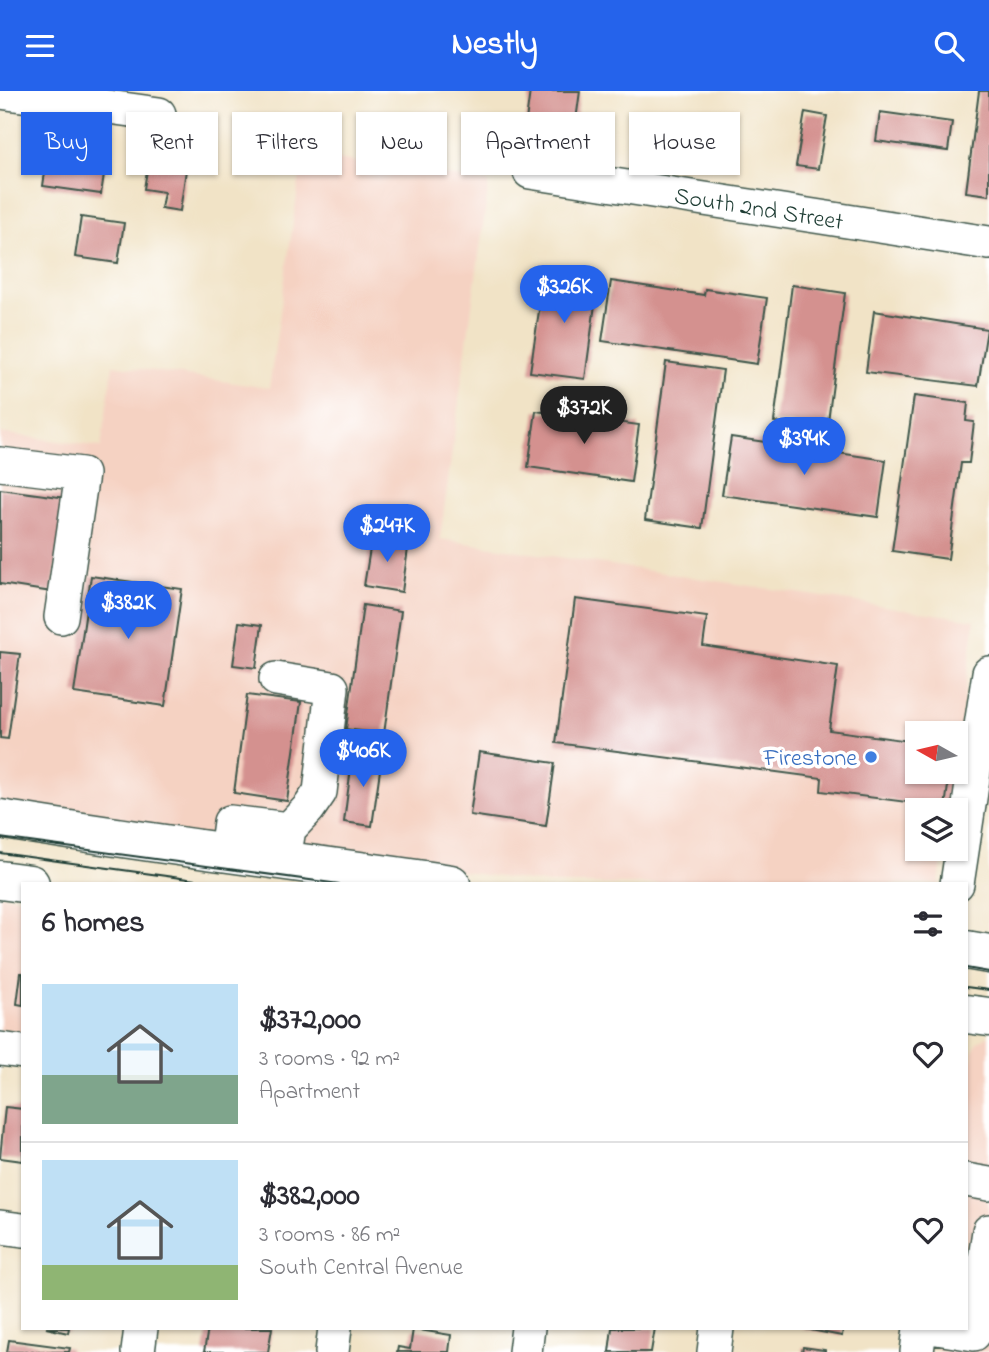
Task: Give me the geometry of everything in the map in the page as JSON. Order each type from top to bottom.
[{"type":"main road","points":[[0,819],[180,848],[226,852],[286,844],[444,882]]},
{"type":"main road","points":[[0,880],[21,883]]},
{"type":"main road","points":[[968,950],[989,954]]},
{"type":"main road","points":[[968,1014],[989,1017]]},
{"type":"street","points":[[0,92],[145,112]]},
{"type":"street","name":"South 2nd Street","points":[[549,175],[989,243]]},
{"type":"street","points":[[0,464],[82,474],[61,617]]},
{"type":"street","points":[[957,882],[989,673]]},
{"type":"street","points":[[276,679],[332,688],[320,792],[286,844]]},
{"type":"street","points":[[0,1049],[21,1052]]},
{"type":"street","points":[[968,1180],[989,1184]]},
{"type":"street","points":[[0,1227],[21,1230]]},
{"type":"street","points":[[949,1330],[974,1334],[989,1231]]},
{"type":"street","points":[[138,1352],[141,1330]]},
{"type":"street","points":[[332,1352],[335,1330]]},
{"type":"street","points":[[525,1352],[528,1330]]},
{"type":"street","points":[[713,1352],[717,1330]]},
{"type":"street","points":[[917,1352],[920,1330]]},
{"type":"shaded area","points":[[342,160],[356,162],[356,175],[442,175],[489,182],[440,539],[975,620],[961,721],[905,721],[905,784],[952,784],[951,798],[905,798],[905,861],[942,861],[939,882],[536,882],[0,808],[0,433],[101,447],[113,365],[269,388],[300,175],[342,175]]},
{"type":"shaded area","points":[[0,895],[21,898],[21,1035],[0,1031]]},
{"type":"shaded area","points":[[989,1035],[989,1352],[937,1352],[940,1330],[968,1330],[968,1093],[973,1052],[978,1042]]},
{"type":"building","points":[[530,91],[580,91],[577,112],[527,112]]},
{"type":"building","points":[[979,91],[989,91],[989,195],[966,192]]},
{"type":"building","points":[[805,112],[827,116],[818,169],[796,166]]},
{"type":"building","points":[[880,112],[952,122],[948,151],[876,141]]},
{"type":"building","points":[[45,175],[104,175],[101,194],[43,186]]},
{"type":"building","points":[[146,175],[185,175],[180,211],[161,208],[164,192],[144,189]]},
{"type":"building","points":[[81,217],[124,223],[118,263],[75,257]]},
{"type":"building","points":[[545,270],[593,276],[590,297],[596,297],[585,379],[530,372]]},
{"type":"building","points":[[611,281],[704,295],[705,289],[767,298],[757,364],[602,341]]},
{"type":"building","points":[[792,285],[845,293],[827,429],[774,422]]},
{"type":"building","points":[[874,311],[987,329],[978,386],[866,372]]},
{"type":"building","points":[[666,362],[723,370],[702,528],[645,520]]},
{"type":"building","points":[[914,396],[968,403],[966,421],[974,422],[969,463],[961,463],[948,559],[892,551]]},
{"type":"building","points":[[536,411],[639,425],[631,482],[528,467]]},
{"type":"building","points":[[731,437],[886,460],[878,517],[722,495]]},
{"type":"building","points":[[0,489],[67,498],[52,592],[0,584]]},
{"type":"building","points":[[372,536],[409,541],[402,592],[364,586]]},
{"type":"building","points":[[91,576],[182,589],[165,706],[74,693]]},
{"type":"building","points":[[575,599],[707,617],[703,646],[838,666],[829,730],[905,740],[905,784],[948,784],[946,798],[905,798],[905,802],[821,791],[822,778],[556,743]]},
{"type":"building","points":[[363,605],[401,611],[384,734],[346,729]]},
{"type":"building","points":[[239,622],[262,625],[256,668],[233,665]]},
{"type":"building","points":[[0,652],[20,654],[8,739],[0,738]]},
{"type":"building","points":[[247,695],[301,702],[287,801],[234,793]]},
{"type":"building","points":[[353,752],[382,756],[372,826],[344,822]]},
{"type":"building","points":[[479,752],[555,763],[546,826],[470,815]]},
{"type":"building","points":[[21,973],[21,1005],[17,1004]]},
{"type":"building","points":[[5,1107],[21,1109],[21,1161],[0,1158]]},
{"type":"building","points":[[208,1330],[272,1330],[268,1352],[204,1352]]},
{"type":"building","points":[[413,1330],[451,1335],[449,1352],[397,1352],[398,1347],[410,1349]]},
{"type":"building","points":[[612,1330],[655,1330],[651,1352],[609,1352]]},
{"type":"building","points":[[810,1330],[843,1330],[842,1336]]},
{"type":"building","points":[[9,1340],[70,1348],[69,1352],[7,1352]]},
{"type":"building","points":[[803,1347],[825,1350],[825,1352],[802,1352]]},
{"type":"tram line","points":[[0,838],[324,882]]},
{"type":"tram line","points":[[0,853],[210,882]]},
{"type":"tram line","points":[[968,968],[989,972]]},
{"type":"tram line","points":[[968,987],[989,990]]},
{"type":"place","name":"Firestone","points":[[871,757]]}]
